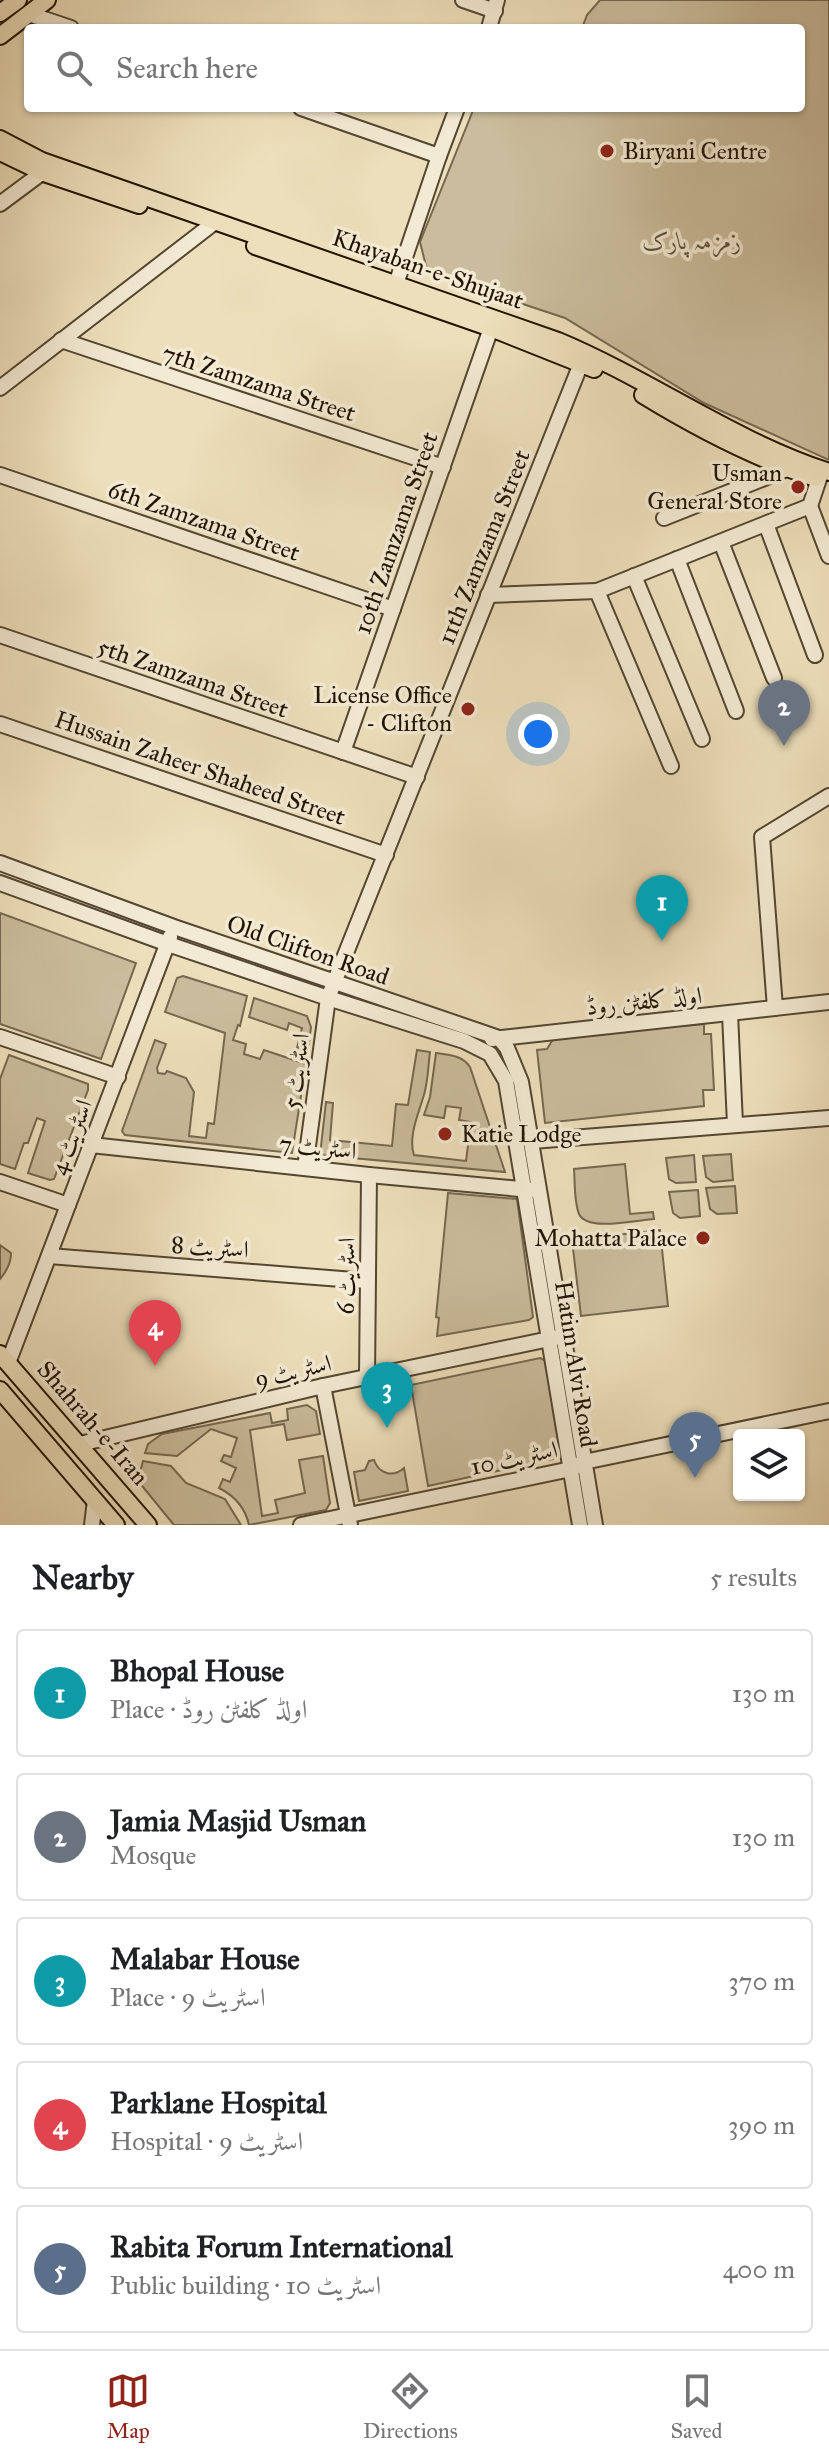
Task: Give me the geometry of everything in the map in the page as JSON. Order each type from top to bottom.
[{"type":"main road","points":[[0,36],[47,0]]},
{"type":"main road","name":"Khayaban-e-Shujaat","points":[[0,139],[49,169]]},
{"type":"main road","name":"Khayaban-e-Shujaat","points":[[0,152],[394,290],[491,328],[584,357],[675,415],[787,469],[826,478]]},
{"type":"main road","name":"Khayaban-e-Shujaat","points":[[394,290],[527,328],[806,465],[826,478]]},
{"type":"main road","name":"Shahrah-e-Iran","points":[[4,1358],[148,1525]]},
{"type":"main road","name":"Shahrah-e-Iran","points":[[0,1390],[116,1525]]},
{"type":"street","points":[[463,0],[496,5]]},
{"type":"street","points":[[29,14],[59,24]]},
{"type":"street","points":[[312,112],[439,156]]},
{"type":"street","points":[[394,290],[456,112]]},
{"type":"street","points":[[0,204],[49,169]]},
{"type":"street","points":[[0,388],[210,226]]},
{"type":"street","name":"10th Zamzama Street","points":[[343,752],[491,328]]},
{"type":"street","name":"7th Zamzama Street","points":[[61,340],[443,467]]},
{"type":"street","name":"11th Zamzama Street","points":[[336,983],[584,357]]},
{"type":"street","points":[[664,518],[787,469]]},
{"type":"street","name":"6th Zamzama Street","points":[[0,475],[393,609]]},
{"type":"street","points":[[488,595],[597,591],[810,506],[826,478]]},
{"type":"street","points":[[810,506],[827,547]]},
{"type":"street","points":[[766,524],[815,655]]},
{"type":"street","points":[[721,542],[774,678]]},
{"type":"street","points":[[677,559],[736,711]]},
{"type":"street","points":[[634,576],[702,739]]},
{"type":"street","points":[[597,591],[671,766]]},
{"type":"street","name":"5th Zamzama Street","points":[[0,635],[417,777]]},
{"type":"street","name":"Hussain Zaheer Shaheed Street","points":[[0,724],[386,855]]},
{"type":"street","points":[[775,1008],[762,837],[829,796]]},
{"type":"street","name":"Old Clifton Road","points":[[0,863],[174,927],[499,1038]]},
{"type":"street","name":"Old Clifton Road","points":[[0,883],[168,944],[464,1041]]},
{"type":"street","name":"اسٹریٹ 4","points":[[4,1358],[49,1256],[174,927]]},
{"type":"street","name":"اسٹریٹ 5","points":[[305,1168],[328,998],[336,983]]},
{"type":"street","name":"اولڈ کلفٹن روڈ","points":[[464,1041],[829,1002]]},
{"type":"street","points":[[730,1014],[735,1124]]},
{"type":"street","points":[[0,1037],[118,1077]]},
{"type":"street","points":[[499,1038],[518,1071],[532,1141],[829,1118]]},
{"type":"street","name":"Hatim Alvi Road","points":[[464,1041],[490,1054],[506,1081],[523,1189],[584,1462],[595,1525]]},
{"type":"street","name":"Hatim Alvi Road","points":[[532,1141],[580,1525]]},
{"type":"street","name":"اسٹریٹ 7","points":[[91,1145],[539,1190]]},
{"type":"street","name":"اسٹریٹ 6","points":[[367,1377],[369,1175]]},
{"type":"street","points":[[0,1182],[68,1205]]},
{"type":"street","name":"اسٹریٹ 8","points":[[49,1256],[367,1281]]},
{"type":"street","name":"اسٹریٹ 9","points":[[80,1444],[323,1386],[556,1337]]},
{"type":"street","points":[[323,1386],[349,1520]]},
{"type":"street","name":"اسٹریٹ 10","points":[[301,1525],[349,1520],[571,1469],[584,1462],[829,1411]]},
{"type":"street","points":[[92,1525],[95,1500]]},
{"type":"green space","name":"زمزمہ پارک","points":[[600,0],[829,0],[829,460],[704,403],[565,318],[435,275],[426,266],[420,242],[472,112],[805,112],[805,24],[584,24]]},
{"type":"green space","points":[[0,913],[136,963],[101,1059],[0,1024]]},
{"type":"green space","points":[[183,976],[247,996],[240,1026],[233,1040],[246,1044],[244,1054],[260,1059],[264,1050],[306,1064],[292,1153],[125,1135],[122,1131],[155,1040],[166,1044],[158,1073],[165,1074],[167,1071],[186,1078],[194,1092],[189,1136],[206,1138],[208,1123],[214,1124],[225,1033],[165,1012],[177,978]]},
{"type":"green space","points":[[254,998],[307,1016],[311,1027],[308,1051],[297,1048],[302,1028],[289,1023],[287,1030],[249,1017]]},
{"type":"green space","points":[[704,1024],[704,1034],[711,1034],[714,1090],[703,1090],[704,1106],[545,1123],[537,1050],[547,1049],[555,1036]]},
{"type":"green space","points":[[417,1050],[430,1052],[426,1087],[413,1134],[414,1155],[466,1161],[471,1122],[459,1120],[461,1108],[446,1106],[444,1118],[424,1115],[430,1097],[436,1053],[450,1055],[463,1060],[470,1067],[505,1172],[320,1155],[326,1102],[333,1103],[330,1140],[392,1146],[396,1104],[408,1105]]},
{"type":"green space","points":[[9,1055],[88,1084],[54,1179],[28,1173],[45,1121],[37,1118],[15,1169],[0,1164],[0,1079]]},
{"type":"green space","points":[[731,1154],[733,1180],[713,1182],[706,1177],[703,1156]]},
{"type":"green space","points":[[694,1155],[696,1182],[676,1183],[669,1179],[666,1158]]},
{"type":"green space","points":[[625,1164],[630,1214],[653,1212],[654,1219],[602,1224],[584,1219],[576,1204],[574,1169]]},
{"type":"green space","points":[[735,1186],[737,1213],[717,1214],[710,1209],[706,1188]]},
{"type":"green space","points":[[698,1190],[700,1216],[680,1218],[673,1213],[669,1192]]},
{"type":"green space","points":[[448,1193],[517,1199],[533,1317],[529,1320],[437,1336],[439,1318],[436,1317]]},
{"type":"green space","points":[[660,1230],[668,1306],[581,1316],[572,1240]]},
{"type":"green space","points":[[0,1245],[11,1253],[8,1267],[0,1279]]},
{"type":"green space","points":[[540,1358],[546,1361],[560,1452],[557,1458],[428,1486],[411,1385]]},
{"type":"green space","points":[[307,1405],[316,1411],[320,1434],[287,1440],[284,1424],[250,1430],[262,1516],[278,1513],[275,1500],[305,1493],[299,1460],[323,1456],[330,1503],[326,1510],[249,1525],[238,1503],[219,1488],[223,1479],[230,1482],[236,1468],[221,1461],[224,1455],[231,1457],[237,1438],[211,1429],[177,1456],[145,1453],[148,1444],[162,1434],[270,1413],[272,1423],[288,1420],[287,1409]]},
{"type":"green space","points":[[374,1460],[379,1469],[387,1473],[404,1468],[408,1491],[359,1501],[354,1472],[365,1470],[369,1461]]},
{"type":"green space","points":[[143,1461],[171,1466],[186,1483],[225,1499],[241,1525],[174,1525],[138,1481]]},
{"type":"place","name":"Biryani Centre","points":[[607,151]]},
{"type":"place","name":"Usman General Store","points":[[798,487]]},
{"type":"place","name":"License Office - Clifton","points":[[468,709]]},
{"type":"place","name":"Jamia Masjid Usman","points":[[784,746]]},
{"type":"place","name":"Bhopal House","points":[[662,941]]},
{"type":"place","name":"Katie Lodge","points":[[445,1134]]},
{"type":"place","name":"Mohatta Palace","points":[[703,1238]]},
{"type":"place","name":"Parklane Hospital","points":[[155,1366]]},
{"type":"place","name":"Malabar House","points":[[387,1428]]},
{"type":"place","name":"Rabita Forum International","points":[[695,1478]]}]
